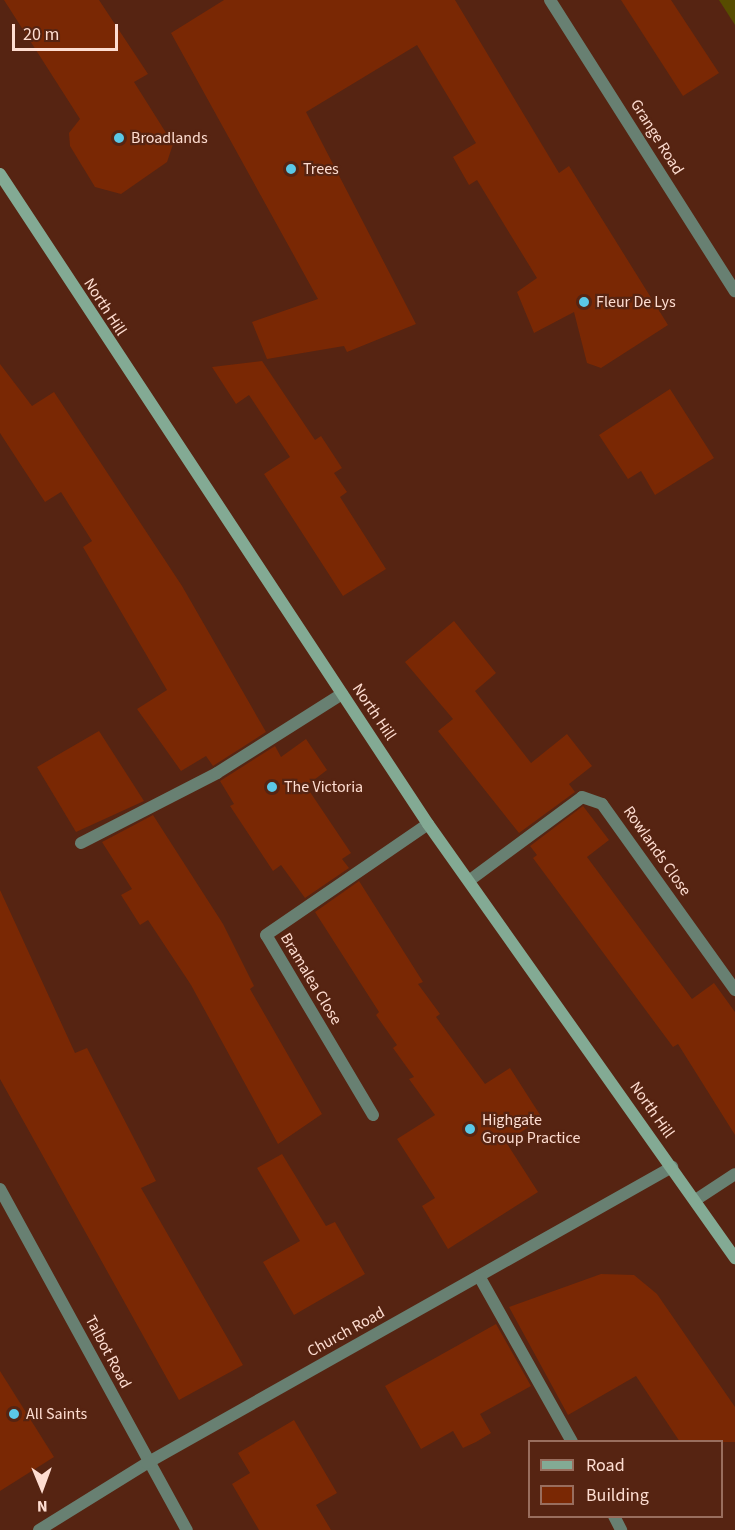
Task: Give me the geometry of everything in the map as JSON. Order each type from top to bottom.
[{"type":"main road","name":"North Hill","points":[[0,174],[428,824],[697,1199],[735,1258]]},
{"type":"street","name":"Grange Road","points":[[550,0],[735,291]]},
{"type":"street","points":[[81,843],[218,773],[342,694]]},
{"type":"street","name":"Rowlands Close","points":[[470,880],[582,797],[602,804],[735,990]]},
{"type":"street","name":"Bramalea Close","points":[[373,1116],[266,935],[428,824]]},
{"type":"street","name":"Church Road","points":[[39,1530],[147,1463],[672,1167]]},
{"type":"street","points":[[697,1199],[735,1175]]},
{"type":"street","name":"Talbot Road","points":[[0,1189],[147,1463],[188,1530]]},
{"type":"street","points":[[479,1276],[571,1440]]},
{"type":"shaded area","points":[[719,0],[735,0],[735,25]]},
{"type":"building","points":[[4,0],[99,0],[148,74],[134,82],[173,144],[167,162],[121,194],[95,187],[70,146],[69,133],[80,119]]},
{"type":"building","name":"Trees","points":[[224,0],[455,0],[559,173],[569,166],[668,325],[601,368],[587,363],[574,312],[534,333],[517,292],[537,278],[477,180],[469,185],[453,157],[476,143],[417,45],[306,112],[416,324],[347,352],[344,346],[267,359],[252,322],[318,299],[171,33]]},
{"type":"building","points":[[621,0],[671,0],[719,73],[683,96]]},
{"type":"building","points":[[262,361],[315,440],[321,436],[342,468],[334,473],[347,492],[340,497],[386,569],[343,596],[264,474],[290,457],[249,395],[236,404],[212,367]]},
{"type":"building","points":[[0,364],[32,406],[54,392],[182,586],[266,732],[213,766],[206,756],[181,771],[137,709],[167,690],[83,547],[92,541],[61,492],[45,502],[0,433]]},
{"type":"building","points":[[670,389],[714,458],[655,495],[641,471],[628,479],[599,435]]},
{"type":"building","points":[[454,621],[496,673],[475,691],[531,763],[567,734],[592,766],[569,784],[575,792],[519,833],[438,731],[453,719],[405,662]]},
{"type":"building","points":[[99,731],[144,801],[76,832],[37,767]]},
{"type":"building","points":[[306,739],[327,770],[306,786],[351,853],[342,859],[349,868],[305,898],[281,865],[273,871],[230,806],[234,804],[220,781],[275,746],[281,757]]},
{"type":"building","points":[[583,806],[609,840],[587,857],[692,999],[714,983],[735,1012],[735,1135],[678,1044],[673,1047],[533,858],[537,855],[530,846]]},
{"type":"building","points":[[153,815],[223,924],[254,986],[250,989],[322,1114],[278,1144],[191,985],[148,920],[140,925],[121,895],[132,889],[102,842]]},
{"type":"building","points":[[359,881],[423,982],[418,984],[440,1014],[436,1017],[485,1084],[510,1068],[542,1118],[506,1142],[538,1192],[448,1249],[422,1206],[435,1198],[397,1139],[435,1115],[409,1079],[414,1077],[393,1048],[397,1045],[376,1015],[379,1012],[315,912]]},
{"type":"building","points":[[0,890],[75,1053],[87,1048],[156,1181],[141,1188],[243,1365],[179,1400],[0,1079]]},
{"type":"building","points":[[282,1154],[326,1226],[335,1222],[365,1274],[294,1315],[263,1262],[300,1241],[257,1168]]},
{"type":"building","points":[[601,1274],[634,1275],[657,1294],[735,1407],[735,1442],[679,1440],[636,1376],[568,1415],[509,1307]]},
{"type":"building","points":[[496,1324],[531,1386],[480,1414],[491,1433],[476,1442],[463,1448],[453,1431],[421,1449],[385,1386]]},
{"type":"building","name":"All Saints","points":[[0,1371],[54,1457],[0,1491]]},
{"type":"building","points":[[294,1420],[337,1493],[316,1505],[331,1530],[259,1530],[232,1484],[250,1473],[238,1453]]},
{"type":"place","name":"Broadlands","points":[[119,138]]},
{"type":"place","name":"Trees","points":[[291,169]]},
{"type":"place","name":"Fleur De Lys","points":[[584,302]]},
{"type":"place","name":"The Victoria","points":[[272,787]]},
{"type":"place","name":"Highgate Group Practice","points":[[470,1129]]},
{"type":"place","name":"All Saints","points":[[14,1414]]}]
